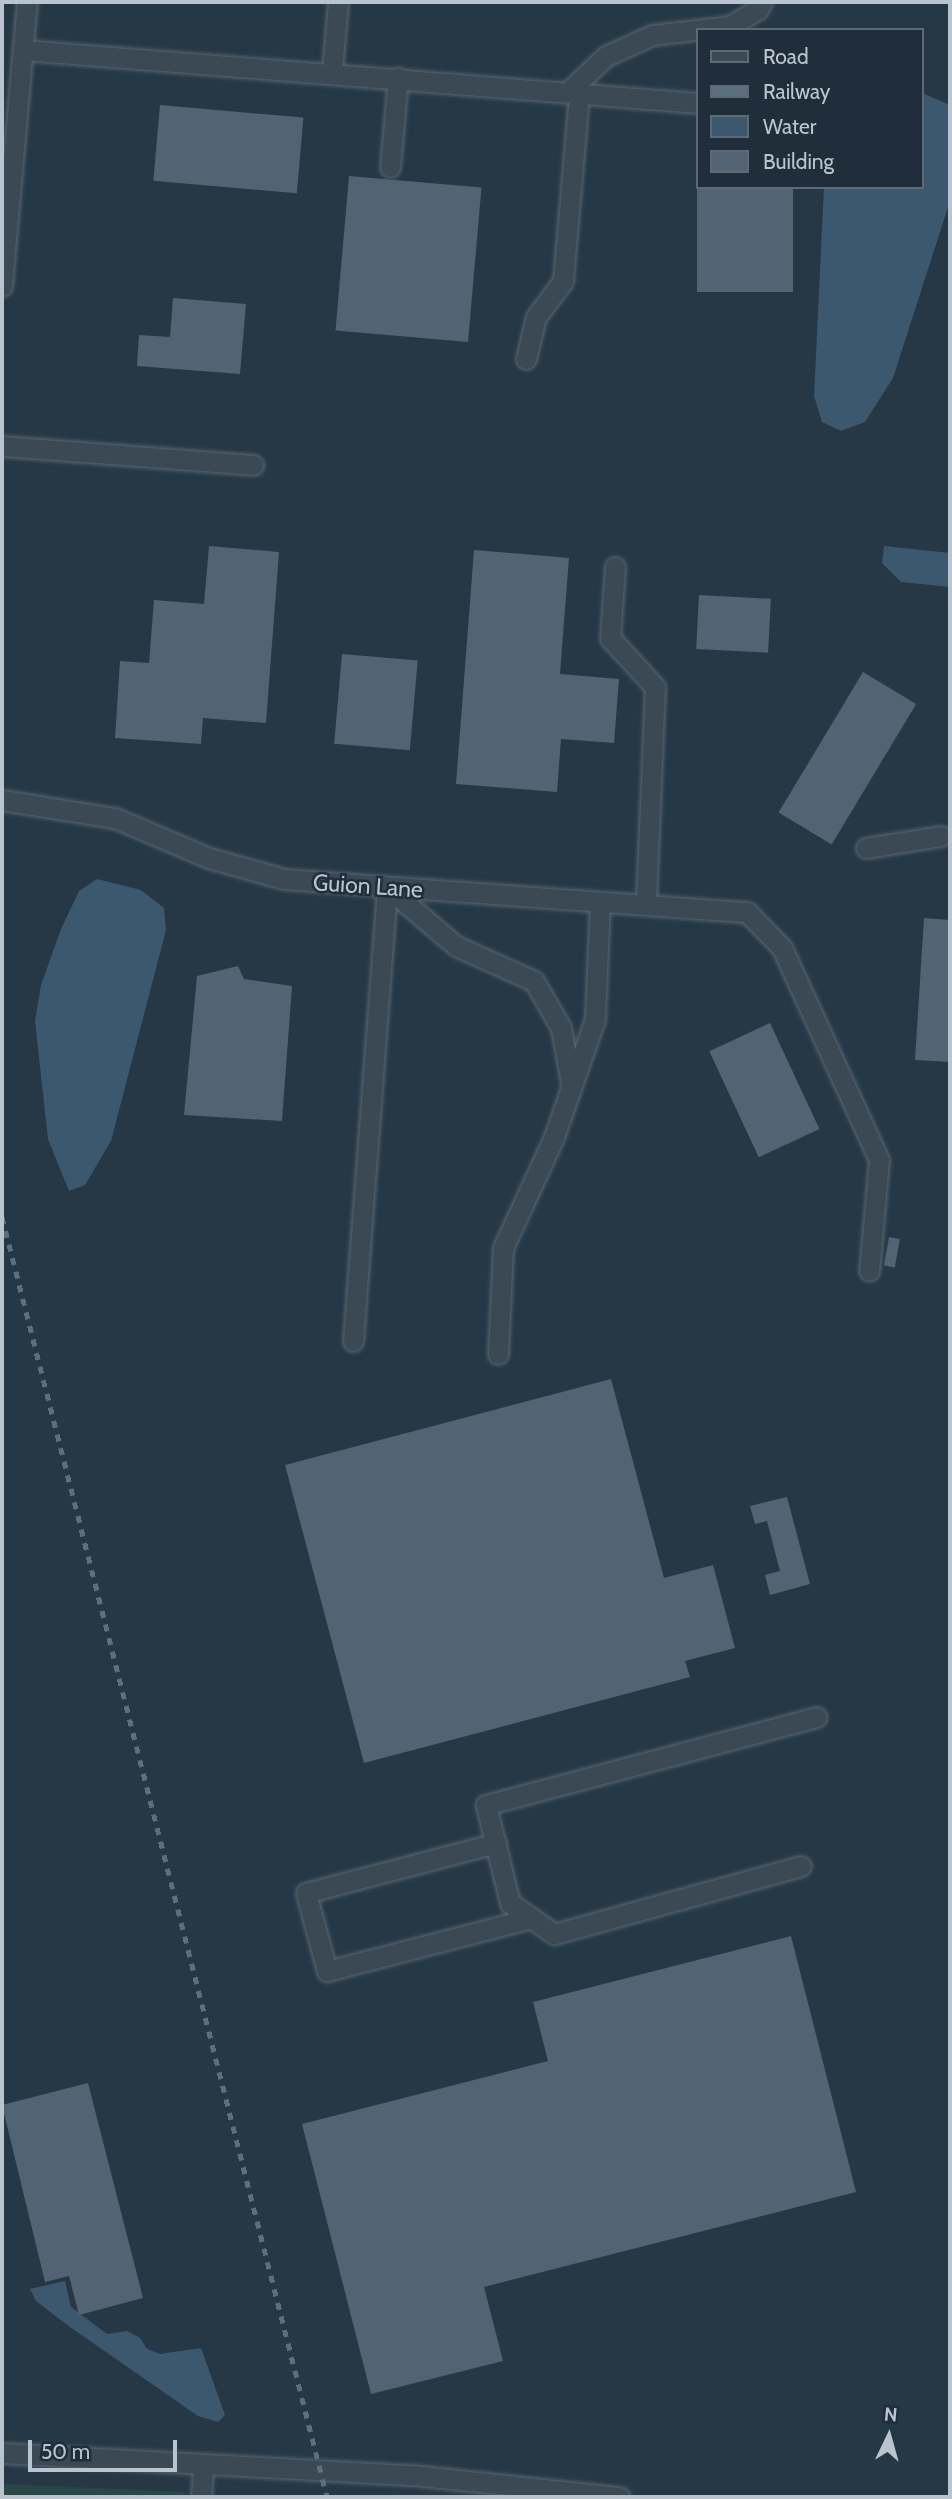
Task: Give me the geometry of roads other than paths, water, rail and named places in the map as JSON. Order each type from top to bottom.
[{"type":"street","points":[[2,286],[27,2]]},
{"type":"street","points":[[332,71],[338,2]]},
{"type":"street","points":[[713,28],[730,26],[758,9],[762,2]]},
{"type":"street","points":[[526,359],[536,317],[563,281],[574,92],[606,56],[652,35],[696,30]]},
{"type":"street","points":[[23,50],[332,71],[696,103]]},
{"type":"street","points":[[390,167],[398,77]]},
{"type":"street","points":[[2,446],[253,466]]},
{"type":"street","points":[[615,567],[610,638],[655,687],[646,905]]},
{"type":"street","name":"Guion Lane","points":[[2,800],[115,818],[257,874],[387,887],[747,912],[782,948],[879,1160],[869,1271]]},
{"type":"street","points":[[866,848],[947,837]]},
{"type":"street","points":[[387,887],[456,946],[534,981],[561,1028],[572,1086]]},
{"type":"street","points":[[353,1341],[387,887]]},
{"type":"street","points":[[498,1354],[503,1248],[554,1137],[595,1019],[600,902]]},
{"type":"street","points":[[801,1866],[554,1934],[510,1903],[486,1805],[817,1717]]},
{"type":"street","points":[[496,1843],[306,1893],[327,1970],[532,1918]]},
{"type":"street","points":[[2,2454],[413,2475],[620,2497]]},
{"type":"street","points":[[201,2497],[203,2466]]},
{"type":"water","points":[[924,94],[950,105],[950,201],[893,378],[865,422],[841,431],[822,422],[814,396],[824,189],[924,189]]},
{"type":"water","points":[[884,546],[950,553],[950,587],[901,582],[882,563]]},
{"type":"water","points":[[97,879],[141,890],[164,908],[166,930],[111,1141],[85,1185],[69,1191],[48,1139],[35,1021],[41,985],[61,929],[79,891]]},
{"type":"water","points":[[65,2281],[71,2307],[107,2334],[127,2331],[140,2338],[147,2349],[160,2354],[201,2348],[225,2415],[218,2422],[198,2416],[70,2327],[36,2301],[30,2289]]},
{"type":"railway","points":[[2,1217],[327,2497]]}]
